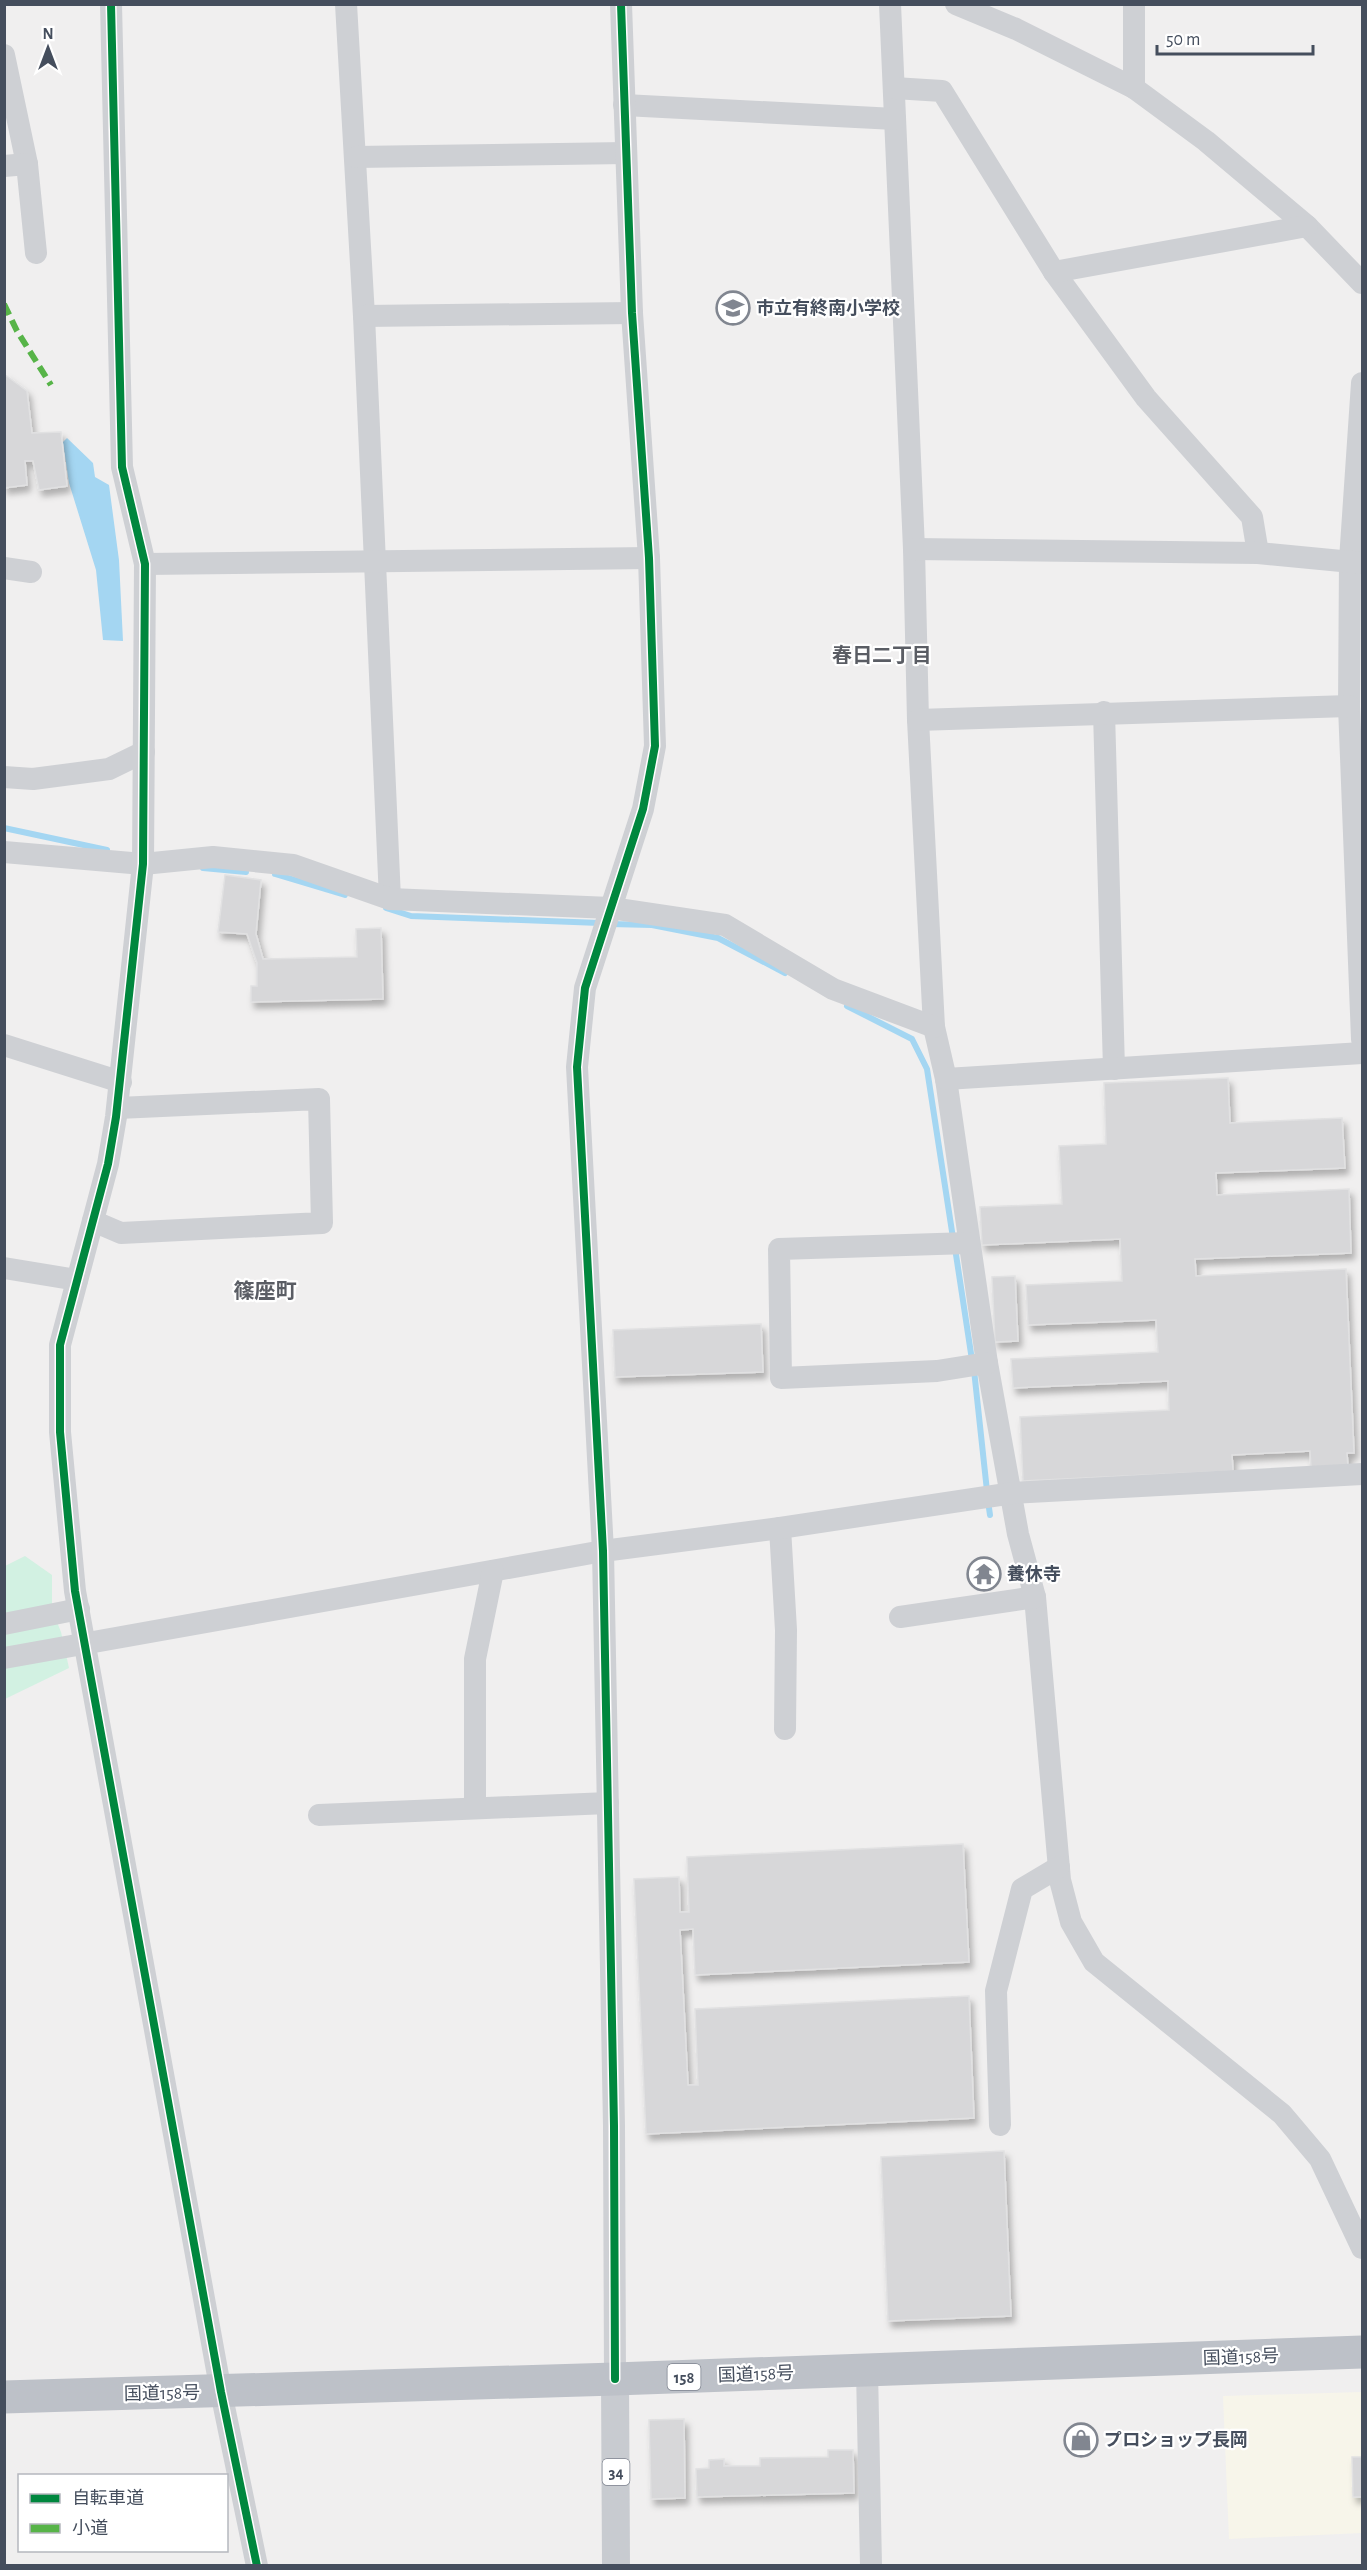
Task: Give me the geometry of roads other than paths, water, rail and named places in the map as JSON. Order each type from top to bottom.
[{"type":"highway","name":"国道158号","points":[[4,2397],[615,2379],[1362,2352]]},
{"type":"main road","name":"34","points":[[615,2379],[616,2565]]},
{"type":"street","points":[[111,4],[122,467],[145,564],[144,864],[118,1108],[108,1164],[60,1345],[60,1432],[79,1610],[221,2392],[257,2565]]},
{"type":"street","points":[[346,4],[364,316],[390,899]]},
{"type":"street","points":[[615,2379],[603,1551],[578,1067],[585,988],[643,809],[655,746],[649,558],[632,313],[621,4]]},
{"type":"street","points":[[890,4],[914,549],[918,720],[934,1027],[946,1079],[987,1363],[1018,1534],[1035,1597],[1059,1867],[1071,1922],[1094,1962],[1282,2114],[1320,2159],[1362,2248]]},
{"type":"street","points":[[956,4],[1016,29],[1134,88],[1206,141],[1308,226],[1362,283]]},
{"type":"street","points":[[1134,4],[1134,88]]},
{"type":"street","points":[[4,55],[27,164],[36,253]]},
{"type":"street","points":[[894,88],[942,92],[1054,272],[1146,398],[1252,518],[1258,552]]},
{"type":"street","points":[[624,105],[895,119]]},
{"type":"street","points":[[356,157],[626,153]]},
{"type":"street","points":[[4,166],[27,164]]},
{"type":"street","points":[[1054,272],[1308,226]]},
{"type":"street","points":[[364,316],[632,313]]},
{"type":"street","points":[[1362,383],[1349,706],[1362,1039]]},
{"type":"street","points":[[914,549],[1258,552],[1356,562]]},
{"type":"street","points":[[145,564],[649,558]]},
{"type":"street","points":[[4,568],[31,572]]},
{"type":"street","points":[[918,720],[1104,712],[1349,706]]},
{"type":"street","points":[[1104,712],[1114,1069]]},
{"type":"street","points":[[4,777],[33,779],[109,769],[144,752]]},
{"type":"street","points":[[4,852],[144,864],[213,857],[294,865],[390,899],[611,908],[726,925],[833,989],[934,1027]]},
{"type":"street","points":[[4,1045],[121,1082]]},
{"type":"street","points":[[946,1079],[1362,1053]]},
{"type":"street","points":[[93,1221],[121,1233],[322,1223],[320,1098],[118,1108]]},
{"type":"street","points":[[969,1243],[778,1249],[781,1378],[937,1371],[987,1363]]},
{"type":"street","points":[[4,1268],[77,1280]]},
{"type":"street","points":[[4,1658],[603,1551],[780,1528],[1012,1493],[1362,1474]]},
{"type":"street","points":[[780,1528],[786,1630],[785,1729]]},
{"type":"street","points":[[475,1808],[475,1659],[493,1571]]},
{"type":"street","points":[[900,1617],[1035,1597]]},
{"type":"street","points":[[4,1624],[79,1610]]},
{"type":"street","points":[[319,1815],[608,1803]]},
{"type":"street","points":[[1000,2125],[996,1991],[1022,1889],[1059,1867]]},
{"type":"street","points":[[867,2370],[871,2565]]},
{"type":"water","points":[[67,438],[93,463],[95,477],[109,485],[119,560],[123,641],[103,640],[96,570],[69,483],[63,442]]},
{"type":"waterway","points":[[4,828],[107,850]]},
{"type":"waterway","points":[[203,868],[246,872]]},
{"type":"waterway","points":[[275,874],[345,895]]},
{"type":"waterway","points":[[386,908],[411,916],[600,923]]},
{"type":"waterway","points":[[610,924],[652,925],[718,938],[785,973]]},
{"type":"waterway","points":[[847,1006],[912,1039],[927,1069],[953,1238]]},
{"type":"waterway","points":[[955,1248],[972,1360]]},
{"type":"waterway","points":[[974,1370],[987,1491]]},
{"type":"waterway","points":[[988,1501],[990,1515]]},
{"type":"place","name":"市立有終南小学校","points":[[733,308]]},
{"type":"place","name":"養休寺","points":[[984,1574]]},
{"type":"place","name":"プロショップ長岡","points":[[1081,2440]]},
{"type":"district","name":"春日二丁目","points":[[882,655]]},
{"type":"district","name":"篠座町","points":[[265,1291]]}]
